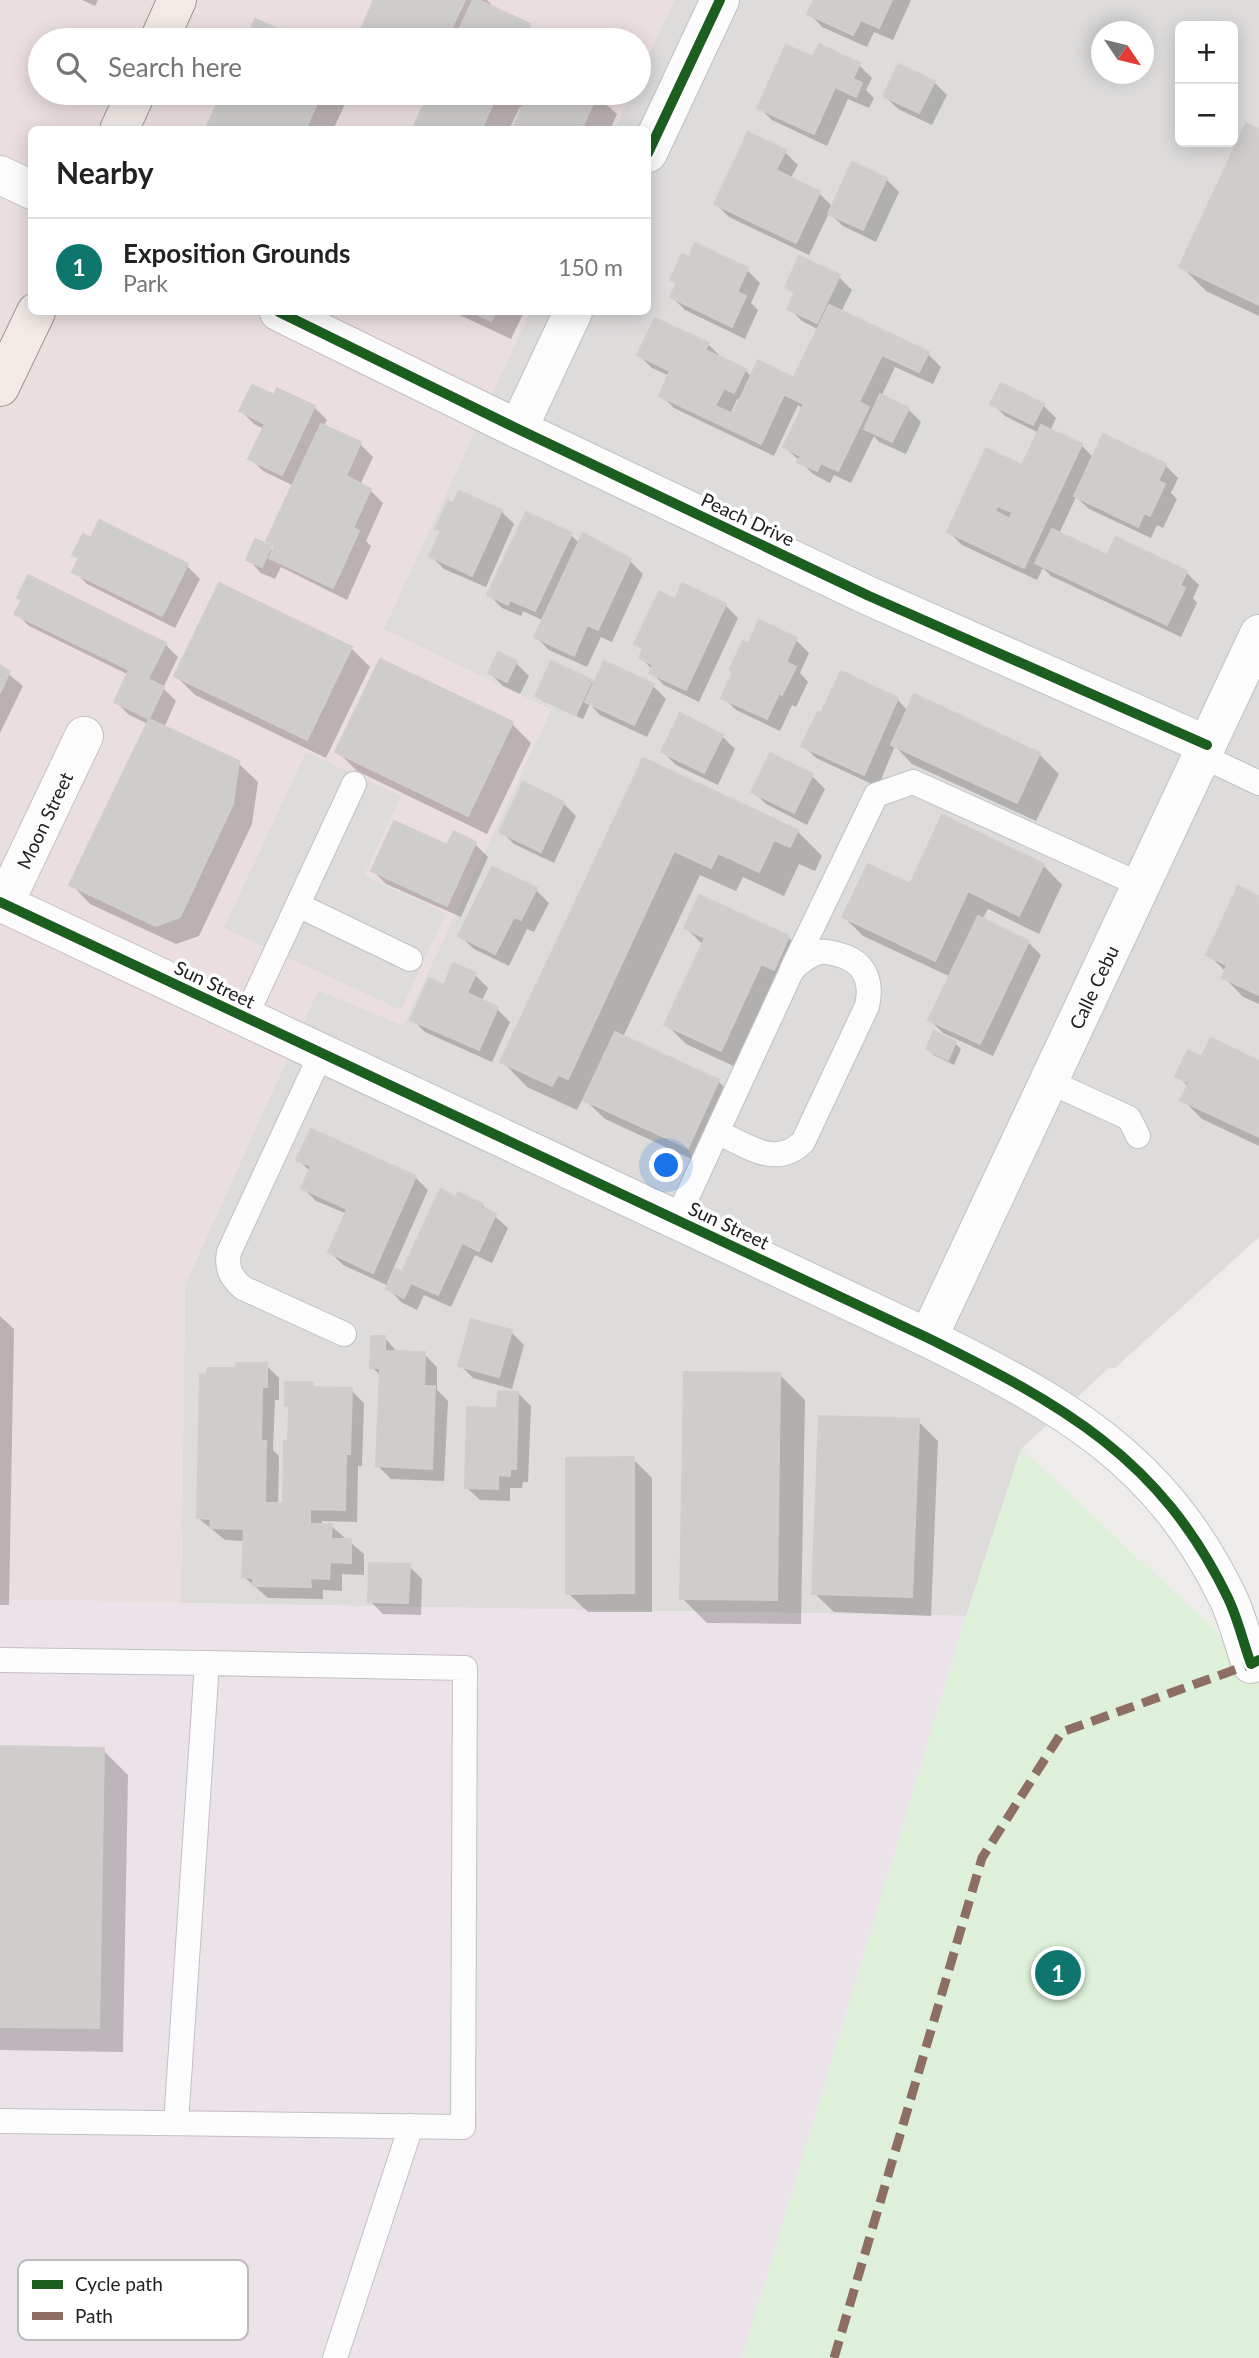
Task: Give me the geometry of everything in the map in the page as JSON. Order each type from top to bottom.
[{"type":"main road","points":[[164,28],[177,0]]},
{"type":"main road","points":[[121,126],[130,105]]},
{"type":"main road","points":[[0,387],[35,315]]},
{"type":"street","points":[[651,147],[720,0]]},
{"type":"street","points":[[0,175],[28,188]]},
{"type":"street","name":"Peach Drive","points":[[285,315],[869,596],[1204,751]]},
{"type":"street","points":[[518,429],[572,315]]},
{"type":"street","name":"Calle Cebu","points":[[928,1338],[1259,634]]},
{"type":"street","name":"Moon Street","points":[[2,903],[84,736]]},
{"type":"street","name":"Sun Street","points":[[2,903],[928,1338],[1052,1403],[1107,1443],[1159,1491],[1181,1519],[1228,1600],[1251,1664],[1259,1660]]},
{"type":"lane","points":[[1204,751],[1259,783]]},
{"type":"lane","points":[[677,1219],[876,795],[913,782],[1140,886]]},
{"type":"lane","points":[[245,1018],[354,785]]},
{"type":"lane","points":[[298,905],[410,959]]},
{"type":"lane","points":[[717,1132],[775,1156],[786,1155],[795,1149],[807,1134],[867,1006],[869,982],[860,965],[851,959],[819,952],[806,958],[792,970]]},
{"type":"lane","points":[[321,1054],[234,1240],[228,1261],[232,1275],[243,1288],[344,1334]]},
{"type":"lane","points":[[1048,1081],[1129,1118],[1138,1136]]},
{"type":"lane","points":[[0,1660],[465,1668],[463,2127],[0,2121]]},
{"type":"lane","points":[[176,2123],[207,1663]]},
{"type":"lane","points":[[335,2358],[411,2126]]},
{"type":"shaded area","points":[[0,0],[674,0],[651,50],[651,28],[28,28],[28,105],[625,105],[615,126],[28,126],[28,315],[529,315],[384,629],[551,710],[403,1026],[318,990],[185,1285],[181,1603],[0,1600]]},
{"type":"shaded area","points":[[674,0],[1259,0],[1259,1230],[1021,1449],[966,1616],[181,1603],[185,1285],[318,990],[403,1025],[551,710],[383,629],[529,315],[651,315],[651,126],[615,126],[625,105],[651,105],[651,50]]},
{"type":"shaded area","points":[[981,0],[1177,0],[1222,21],[1175,21],[1175,147],[1213,147],[1088,426],[994,379],[912,544],[866,524],[947,361],[837,308]]},
{"type":"shaded area","points":[[1238,28],[1259,38],[1238,91]]},
{"type":"shaded area","points":[[306,752],[401,796],[364,876],[446,913],[401,1010],[224,928]]},
{"type":"shaded area","points":[[1102,1086],[1259,1154],[1259,1237],[1114,1369],[1023,1323],[1006,1290]]},
{"type":"shaded area","points":[[0,1600],[966,1616],[742,2358],[0,2358]]},
{"type":"green space","points":[[1021,1449],[1251,1664],[1259,1666],[1259,2358],[742,2358],[966,1616]]},
{"type":"building","points":[[374,0],[465,0],[452,28],[361,28]]},
{"type":"building","points":[[473,0],[479,0],[530,24],[528,28],[460,28]]},
{"type":"building","points":[[814,0],[892,0],[879,28],[861,20],[853,35],[807,14]]},
{"type":"building","points":[[255,19],[275,28],[251,28]]},
{"type":"building","points":[[819,44],[860,63],[853,79],[862,83],[856,97],[835,87],[814,134],[757,108],[786,45],[813,57]]},
{"type":"building","points":[[898,64],[935,81],[919,113],[883,96]]},
{"type":"building","points":[[216,105],[316,105],[307,126],[207,126]]},
{"type":"building","points":[[423,105],[492,105],[483,126],[414,126]]},
{"type":"building","points":[[523,105],[592,105],[583,126],[514,126]]},
{"type":"building","points":[[1246,123],[1259,129],[1259,305],[1179,267],[1235,147],[1238,147],[1238,140]]},
{"type":"building","points":[[748,132],[786,150],[776,170],[820,192],[796,243],[714,204]]},
{"type":"building","points":[[852,162],[887,178],[863,230],[828,214]]},
{"type":"building","points":[[695,243],[748,268],[737,292],[746,296],[732,327],[670,297],[677,283],[670,280],[682,254],[689,257]]},
{"type":"building","points":[[799,256],[840,275],[817,323],[787,309],[795,292],[785,287]]},
{"type":"building","points":[[829,305],[929,352],[919,372],[882,355],[859,402],[869,407],[838,471],[821,463],[817,471],[797,462],[801,456],[783,447],[804,404],[785,395]]},
{"type":"building","points":[[478,315],[494,315],[491,321]]},
{"type":"building","points":[[655,318],[709,343],[705,350],[746,369],[734,393],[724,388],[715,406],[733,414],[758,360],[792,377],[761,444],[659,396],[670,371],[637,355]]},
{"type":"building","points":[[1001,383],[1044,404],[1033,425],[990,404]]},
{"type":"building","points":[[252,385],[274,395],[277,388],[315,406],[282,475],[248,459],[265,424],[239,411]]},
{"type":"building","points":[[880,394],[909,408],[892,442],[864,429]]},
{"type":"building","points":[[321,424],[361,442],[346,476],[371,489],[353,528],[359,531],[333,588],[269,558],[275,545],[266,541]]},
{"type":"building","points":[[1041,425],[1082,444],[1024,568],[947,532],[986,448],[1022,465]],"holes":[[[997,506],[1012,512],[1010,519],[995,511]]]},
{"type":"building","points":[[1103,434],[1166,464],[1158,481],[1165,484],[1150,516],[1144,513],[1138,527],[1074,496]]},
{"type":"building","points":[[459,491],[502,510],[472,576],[429,556],[441,531],[435,529],[448,501],[453,503]]},
{"type":"building","points":[[526,512],[572,533],[535,611],[510,600],[508,605],[487,595]]},
{"type":"building","points":[[99,520],[188,564],[162,616],[72,572],[79,558],[72,555],[83,534],[91,538]]},
{"type":"building","points":[[1052,529],[1107,555],[1116,537],[1187,571],[1180,586],[1185,588],[1167,625],[1035,563]]},
{"type":"building","points":[[583,533],[631,559],[598,630],[587,625],[574,656],[534,637]]},
{"type":"building","points":[[255,539],[271,546],[262,567],[246,560]]},
{"type":"building","points":[[28,575],[166,643],[148,679],[14,614],[22,600],[17,598]]},
{"type":"building","points":[[219,583],[352,647],[307,740],[174,676]]},
{"type":"building","points":[[682,583],[726,604],[686,690],[649,673],[653,665],[639,658],[643,648],[634,644],[659,591],[675,599]]},
{"type":"building","points":[[759,620],[797,638],[786,662],[796,667],[782,695],[779,693],[767,719],[721,698],[733,672],[729,670],[743,641],[748,644]]},
{"type":"building","points":[[498,652],[517,661],[507,682],[488,673]]},
{"type":"building","points":[[380,659],[513,722],[468,816],[335,752]]},
{"type":"building","points":[[551,661],[592,680],[576,715],[535,696]]},
{"type":"building","points":[[604,661],[654,684],[634,725],[585,702]]},
{"type":"building","points":[[0,665],[10,671],[0,693]]},
{"type":"building","points":[[129,670],[164,687],[149,719],[114,702]]},
{"type":"building","points":[[841,671],[898,698],[864,775],[801,746],[818,712],[821,713]]},
{"type":"building","points":[[914,694],[1040,753],[1017,803],[891,745]]},
{"type":"building","points":[[680,713],[723,735],[704,773],[661,752]]},
{"type":"building","points":[[149,719],[239,761],[233,804],[180,917],[156,926],[69,885]]},
{"type":"building","points":[[770,753],[813,774],[794,813],[751,792]]},
{"type":"building","points":[[643,758],[798,830],[790,847],[774,840],[759,872],[718,853],[711,868],[674,851],[568,1079],[558,1075],[552,1086],[500,1062]]},
{"type":"building","points":[[523,782],[564,802],[541,852],[499,832]]},
{"type":"building","points":[[942,815],[1044,864],[1019,916],[968,891],[935,961],[842,917],[868,864],[910,884]]},
{"type":"building","points":[[394,821],[447,845],[454,831],[476,842],[447,906],[371,871]]},
{"type":"building","points":[[492,867],[537,888],[521,920],[514,917],[495,954],[458,936]]},
{"type":"building","points":[[1238,886],[1259,896],[1259,995],[1222,978],[1227,965],[1206,955]]},
{"type":"building","points":[[699,895],[789,936],[774,970],[761,964],[721,1051],[664,1025],[705,938],[684,928]]},
{"type":"building","points":[[978,916],[1029,941],[980,1044],[928,1020]]},
{"type":"building","points":[[453,963],[476,973],[467,993],[498,1007],[479,1050],[410,1020],[429,978],[444,985]]},
{"type":"building","points":[[934,1031],[956,1042],[948,1060],[926,1049]]},
{"type":"building","points":[[615,1032],[719,1080],[688,1148],[583,1100]]},
{"type":"building","points":[[1211,1038],[1259,1061],[1259,1137],[1180,1100],[1189,1083],[1175,1076],[1188,1050],[1201,1057]]},
{"type":"building","points":[[311,1129],[416,1176],[373,1273],[328,1252],[347,1209],[301,1188],[311,1166],[296,1160]]},
{"type":"building","points":[[440,1189],[456,1197],[458,1192],[483,1204],[481,1207],[496,1214],[479,1251],[462,1243],[438,1295],[411,1283],[404,1298],[386,1289],[395,1269],[402,1272]]},
{"type":"building","points":[[471,1319],[512,1330],[499,1377],[458,1366]]},
{"type":"building","points":[[371,1336],[385,1336],[385,1351],[425,1352],[424,1386],[435,1386],[432,1469],[376,1466],[380,1368],[370,1368]]},
{"type":"building","points":[[236,1363],[267,1363],[267,1387],[262,1387],[261,1441],[266,1441],[265,1503],[283,1503],[284,1441],[288,1441],[289,1406],[285,1406],[285,1382],[313,1382],[313,1387],[352,1388],[350,1454],[346,1454],[345,1510],[310,1509],[310,1524],[332,1524],[331,1539],[351,1539],[351,1563],[330,1562],[329,1579],[310,1578],[311,1587],[253,1586],[253,1578],[242,1577],[244,1529],[210,1528],[211,1519],[197,1518],[200,1374],[207,1375],[208,1368],[237,1368]]},
{"type":"building","points":[[684,1372],[780,1373],[777,1600],[680,1599]]},
{"type":"building","points":[[498,1391],[518,1392],[516,1469],[510,1469],[510,1476],[498,1475],[498,1489],[465,1488],[467,1407],[497,1408]]},
{"type":"building","points":[[819,1416],[919,1419],[912,1597],[812,1594]]},
{"type":"building","points":[[634,1457],[634,1593],[566,1594],[566,1458]]},
{"type":"building","points":[[369,1563],[410,1564],[408,1603],[368,1602]]},
{"type":"building","points":[[0,1746],[104,1748],[99,2028],[0,2027]]},
{"type":"marked path","points":[[834,2358],[982,1858],[1062,1732],[1251,1664]]},
{"type":"cycle path","points":[[651,147],[720,0]]},
{"type":"cycle path","points":[[285,315],[869,596],[1207,745]]},
{"type":"cycle path","points":[[0,902],[928,1338],[1063,1412],[1102,1440],[1138,1471],[1171,1507],[1201,1549],[1228,1598],[1251,1664],[1259,1660]]},
{"type":"place","name":"Exposition Grounds","points":[[1058,1973]]}]
